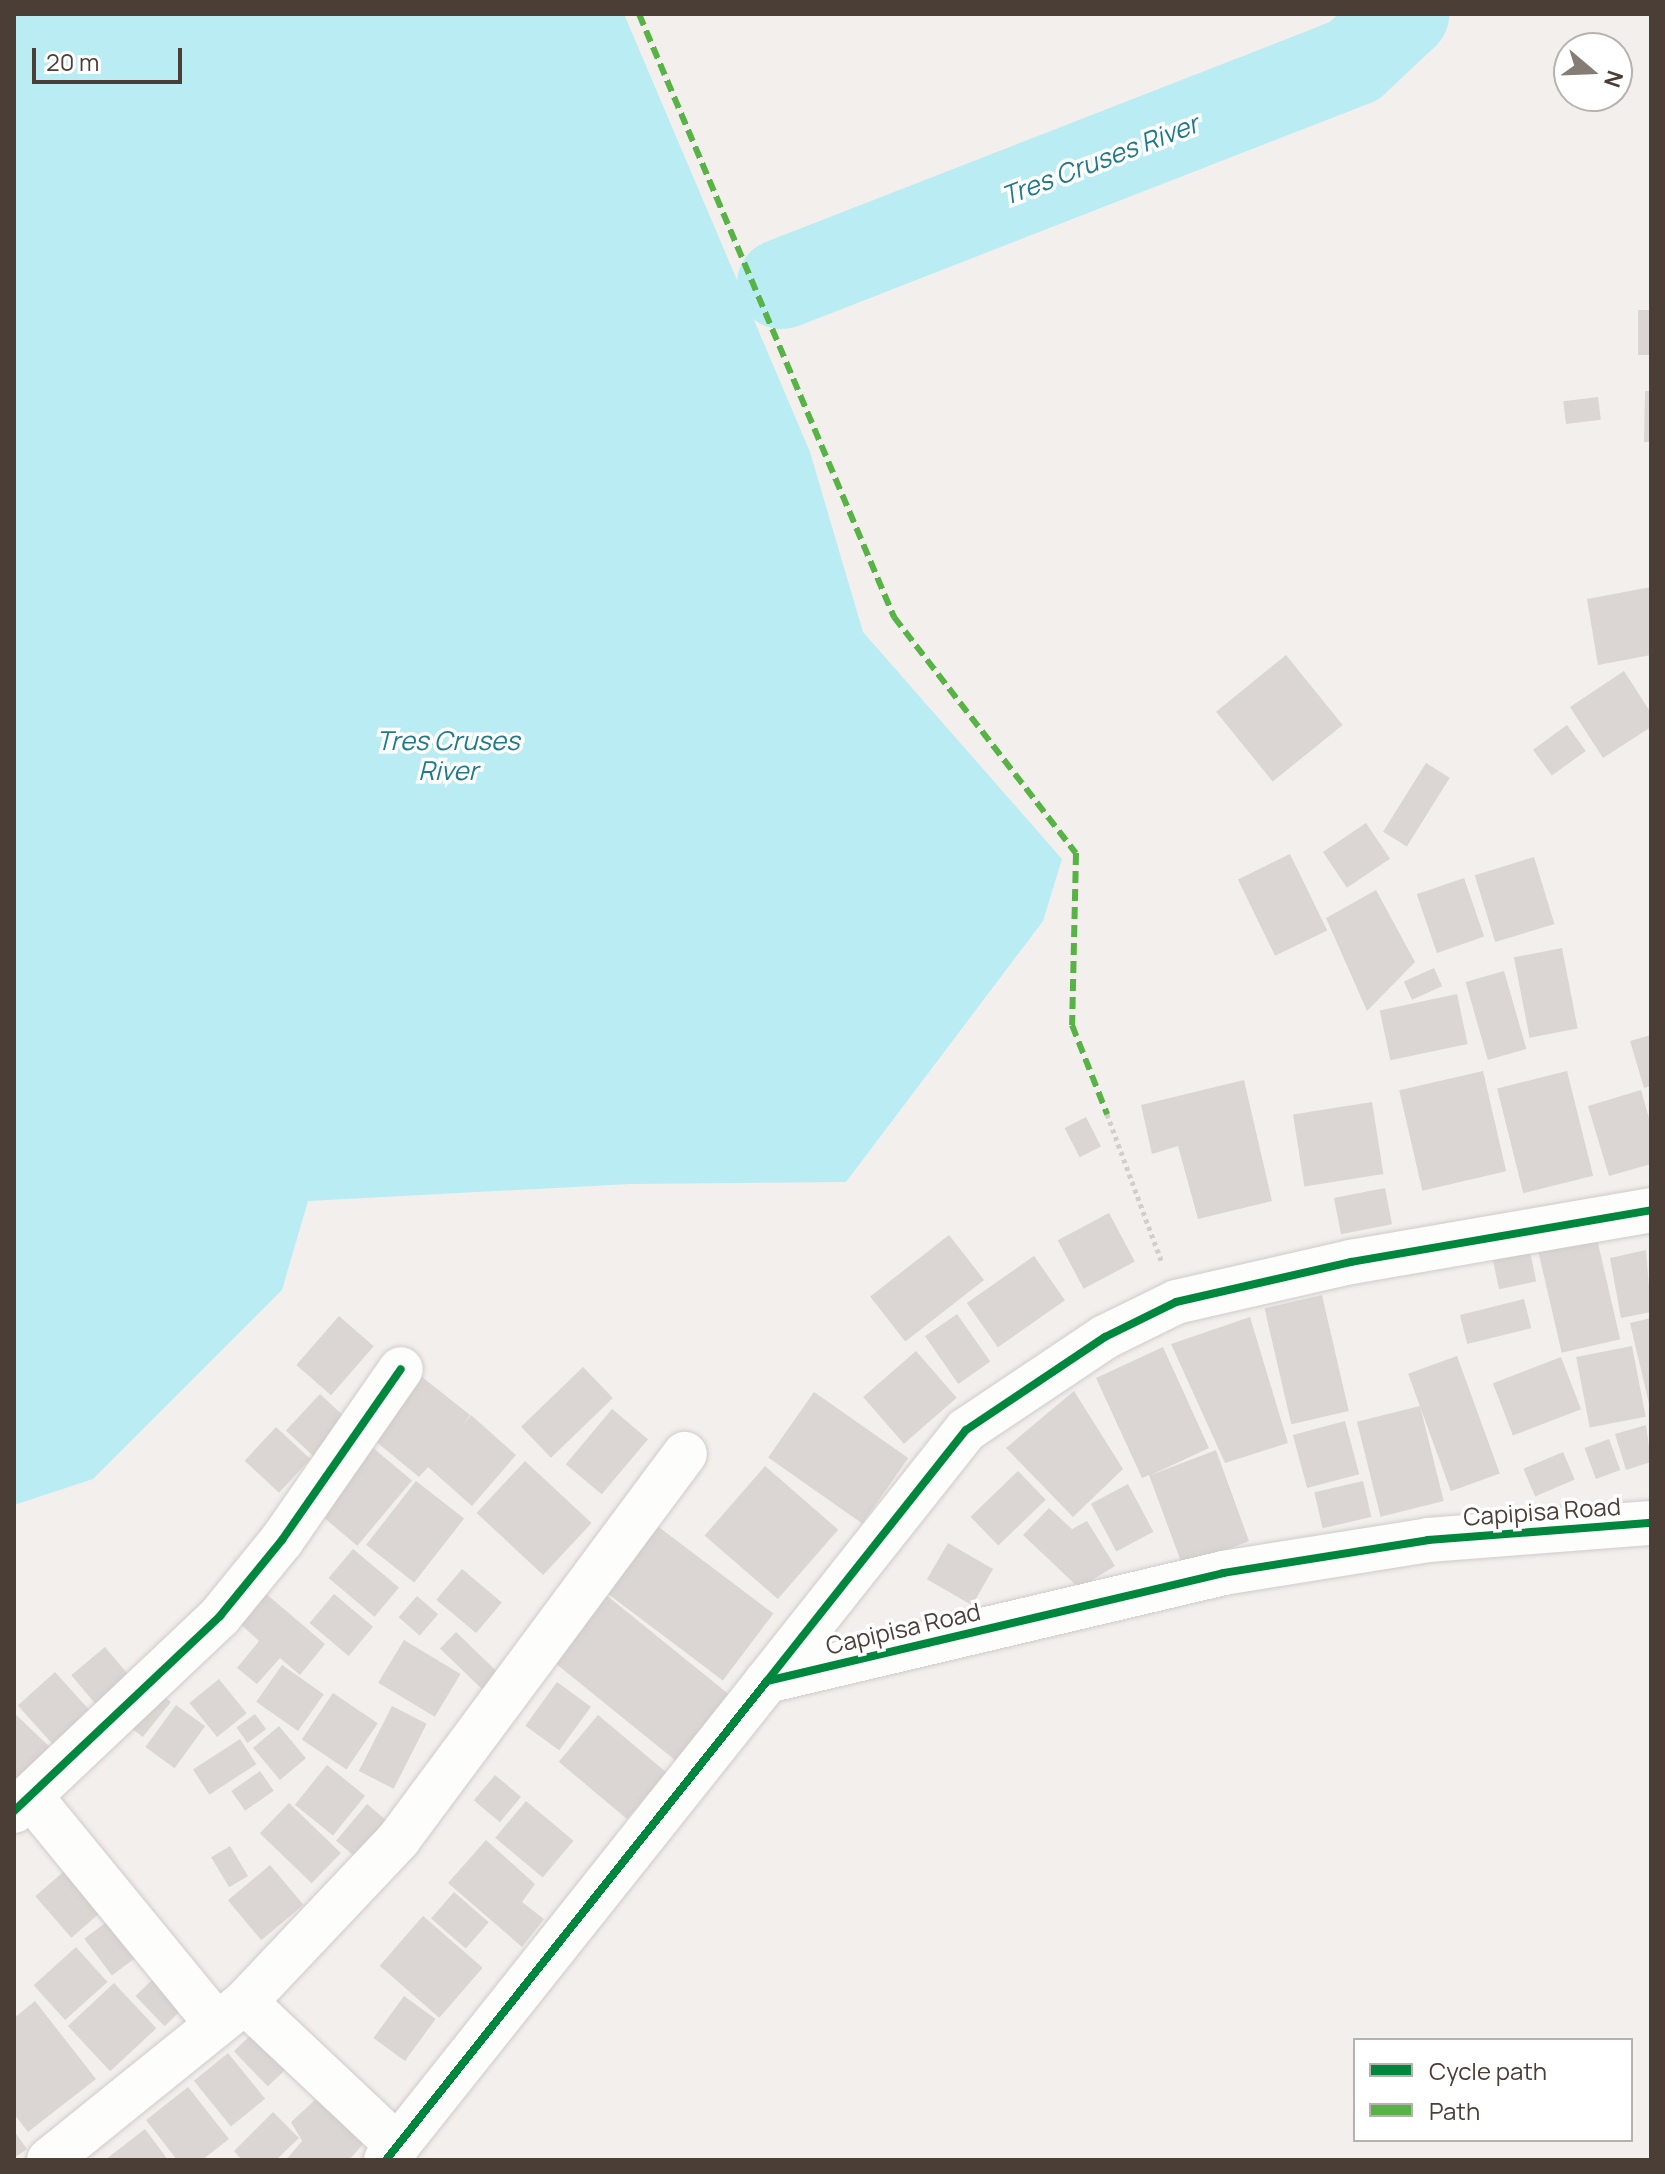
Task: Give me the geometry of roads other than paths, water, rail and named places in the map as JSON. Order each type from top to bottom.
[{"type":"street","points":[[401,1369],[282,1540],[220,1616],[22,1804],[230,2013],[392,2153],[966,1430],[1105,1337],[1176,1302],[1351,1262],[1651,1210]]},
{"type":"street","points":[[49,2160],[230,2013],[398,1840],[685,1454]]},
{"type":"street","name":"Capipisa Road","points":[[767,1681],[1223,1573],[1428,1540],[1651,1523]]},
{"type":"water","name":"Tres Cruses River","points":[[14,14],[624,14],[810,452],[863,632],[1062,859],[1043,921],[846,1182],[630,1184],[308,1201],[282,1290],[93,1479],[14,1505]]},
{"type":"waterway","name":"Tres Cruses River","points":[[782,284],[1354,61],[1404,14]]}]
